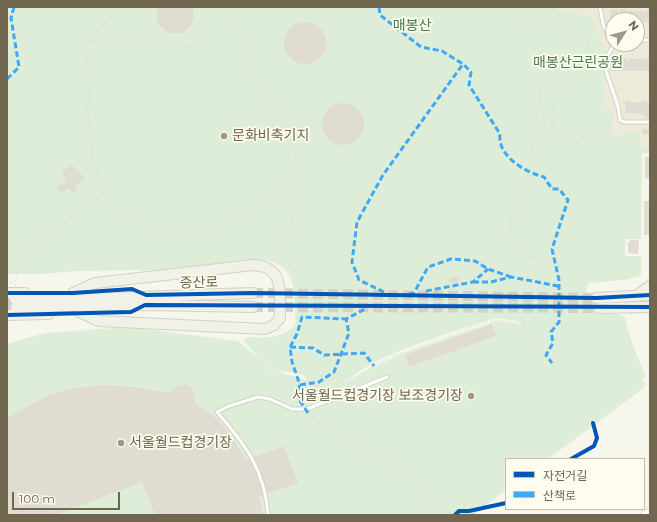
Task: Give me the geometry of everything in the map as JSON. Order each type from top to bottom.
[{"type":"main road","points":[[72,293],[95,283],[253,265],[262,265],[274,272],[279,280],[280,318],[274,325],[265,329],[99,321],[80,313]]},
{"type":"main road","points":[[636,296],[650,286]]},
{"type":"main road","points":[[7,315],[131,312],[146,300],[132,289],[72,293],[13,300]]},
{"type":"main road","name":"증산로","points":[[146,300],[253,293]]},
{"type":"main road","points":[[596,298],[650,295]]},
{"type":"main road","name":"증산로","points":[[13,300],[146,300],[253,307]]},
{"type":"main road","points":[[639,307],[650,315]]},
{"type":"main road","points":[[599,308],[650,307]]},
{"type":"street","points":[[645,515],[650,512]]},
{"type":"lane","points":[[600,7],[605,28]]},
{"type":"lane","points":[[610,52],[606,59],[606,71],[618,107],[620,120],[624,122],[650,122]]},
{"type":"lane","points":[[268,515],[265,491],[254,461],[239,436],[217,412],[229,406],[258,397],[270,399],[288,408],[304,410],[387,377]]},
{"type":"path","points":[[125,7],[98,29],[90,41],[87,54],[91,142],[94,162],[103,193],[128,216],[144,225],[161,231],[201,235],[216,231],[243,213],[269,201],[281,191],[294,168]]},
{"type":"path","points":[[215,7],[230,21],[239,34],[251,70],[287,127],[294,142],[296,154],[292,223],[288,232],[272,246],[301,280],[302,317]]},
{"type":"path","points":[[450,7],[452,11],[477,16],[496,11],[550,26],[568,36],[574,44],[572,58],[562,76],[544,84],[539,94],[545,128],[548,132],[551,130],[554,120]]},
{"type":"path","points":[[550,7],[566,22],[582,32],[588,40],[588,52],[574,75],[555,93],[553,97],[552,116],[563,140],[567,144],[571,144],[577,143],[580,138],[586,135],[605,137],[611,115],[618,107]]},
{"type":"path","points":[[90,41],[204,48],[214,50]]},
{"type":"path","points":[[541,109],[537,114],[528,175],[514,205],[509,241],[532,257],[555,260]]},
{"type":"path","points":[[7,283],[15,283],[17,271],[24,254],[103,193]]},
{"type":"path","points":[[347,394],[349,381],[391,356],[493,320],[521,322],[546,355]]},
{"type":"path","points":[[308,413],[328,430],[403,472],[440,499],[451,515]]},
{"type":"path","points":[[416,515],[423,508]]},
{"type":"shaded area","points":[[557,7],[650,7],[650,146],[640,146],[640,134],[633,131],[612,136],[614,112],[605,107],[605,52],[645,52],[645,12],[605,12],[605,51],[576,15],[568,13]]},
{"type":"green space","points":[[7,7],[557,7],[568,13],[591,16],[605,51],[605,107],[614,112],[612,136],[633,131],[640,134],[640,146],[650,146],[650,153],[642,153],[641,239],[625,239],[625,256],[641,256],[641,276],[623,280],[589,283],[586,290],[589,303],[593,308],[603,312],[615,313],[625,318],[632,343],[646,377],[643,379],[645,387],[549,458],[505,458],[505,491],[474,515],[7,515],[7,344],[45,333],[129,327],[238,341],[273,370],[308,381],[301,374],[282,372],[273,369],[257,356],[244,340],[248,337],[268,337],[280,335],[296,323],[292,283],[289,275],[283,268],[275,263],[264,261],[157,274],[156,270],[77,271],[41,274],[7,274]],"holes":[[[495,318],[519,321],[522,324],[496,321],[402,354],[365,371],[345,384],[357,373],[373,363],[437,337]]]},
{"type":"building","points":[[157,7],[193,7],[194,18],[192,24],[182,33],[169,33],[159,25],[156,20]]},
{"type":"building","points":[[620,9],[627,9],[627,12],[620,12]]},
{"type":"building","points":[[650,9],[650,22],[645,22],[645,12],[627,12],[629,10],[646,12],[646,10]]},
{"type":"building","points":[[610,10],[618,10],[620,12],[610,12]]},
{"type":"building","points":[[305,22],[320,28],[326,43],[320,58],[305,64],[290,58],[284,43],[290,28]]},
{"type":"building","points":[[620,58],[627,58],[627,61],[629,61],[629,59],[646,60],[646,58],[650,58],[650,71],[610,71],[610,59],[620,60]]},
{"type":"building","points":[[643,100],[649,103],[650,122],[642,114],[625,113],[625,101],[642,103]]},
{"type":"building","points":[[343,103],[358,109],[364,124],[358,139],[343,145],[328,139],[322,124],[328,109]]},
{"type":"building","points":[[642,129],[649,129],[649,134],[642,134]]},
{"type":"building","points":[[645,157],[650,157],[650,178],[645,178]]},
{"type":"building","points":[[72,165],[85,178],[75,186],[78,189],[72,193],[68,188],[61,193],[57,187],[67,180],[62,172]]},
{"type":"building","points":[[644,201],[649,201],[650,235],[644,235]]},
{"type":"building","points":[[630,240],[639,240],[638,254],[628,253],[628,242],[630,242]]},
{"type":"building","points":[[458,276],[460,281],[450,284],[449,279]]},
{"type":"building","points":[[492,324],[496,336],[409,367],[405,355]]},
{"type":"building","name":"서울월드컵경기장","points":[[105,385],[135,387],[168,393],[180,385],[188,385],[193,390],[195,397],[194,403],[209,412],[227,430],[246,460],[284,446],[298,483],[259,497],[263,515],[155,515],[142,482],[56,515],[7,515],[7,418],[49,395],[73,388]]},
{"type":"tunnel","points":[[253,293],[596,298]]},
{"type":"tunnel","points":[[7,299],[15,299]]},
{"type":"tunnel","points":[[7,307],[16,307]]},
{"type":"tunnel","points":[[253,307],[599,308]]},
{"type":"marked path","points":[[7,79],[19,67],[11,18],[14,7]]},
{"type":"marked path","points":[[379,7],[380,15],[421,47],[442,51],[463,64],[471,72],[469,85],[500,134],[500,142],[508,156],[521,167],[544,177],[552,189],[559,189],[568,200],[552,249],[559,280],[559,322],[551,332],[553,343],[546,355],[552,363]]},
{"type":"marked path","points":[[384,292],[359,280],[352,262],[357,222],[383,175],[463,64]]},
{"type":"marked path","points":[[409,294],[414,293],[428,267],[451,259],[475,261],[488,269],[511,277]]},
{"type":"marked path","points":[[426,291],[473,282],[488,269]]},
{"type":"marked path","points":[[473,282],[491,282],[511,277],[558,286]]},
{"type":"marked path","points":[[300,385],[319,382],[334,372],[349,333],[346,319],[367,308]]},
{"type":"marked path","points":[[308,413],[296,395],[300,385],[292,362],[290,347],[297,334],[302,317],[346,319]]},
{"type":"marked path","points":[[290,347],[313,348],[324,355],[364,353],[374,366]]},
{"type":"cycle path","points":[[7,293],[73,293],[132,289],[146,295],[253,293],[596,298],[650,295]]},
{"type":"cycle path","points":[[7,315],[131,312],[145,305],[650,307]]},
{"type":"cycle path","points":[[573,458],[594,446],[597,438],[593,423]]},
{"type":"cycle path","points":[[455,515],[459,511],[469,511],[505,503]]},
{"type":"place","name":"문화비축기지","points":[[224,136]]},
{"type":"place","name":"서울월드컵경기장 보조경기장","points":[[471,396]]},
{"type":"place","name":"서울월드컵경기장","points":[[121,443]]},
{"type":"park label","name":"매봉산","points":[[412,26]]},
{"type":"park label","name":"매봉산근린공원","points":[[578,63]]}]
